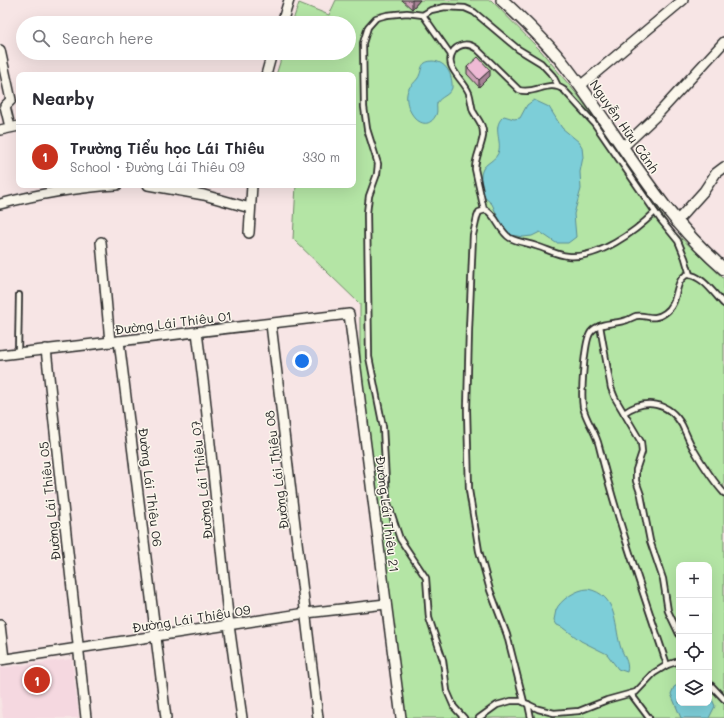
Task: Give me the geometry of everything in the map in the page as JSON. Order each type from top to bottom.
[{"type":"street","points":[[284,16],[289,0]]},
{"type":"street","name":"Nguyễn Hữu Cảnh","points":[[502,0],[554,52],[580,86],[676,222],[724,269]]},
{"type":"street","points":[[580,86],[683,0]]},
{"type":"street","points":[[623,147],[657,115],[724,42]]},
{"type":"street","points":[[0,50],[11,100],[2,106],[15,127],[0,130]]},
{"type":"street","points":[[267,72],[270,60]]},
{"type":"street","points":[[676,222],[704,191],[716,173],[724,167]]},
{"type":"street","points":[[0,204],[40,194],[79,188]]},
{"type":"street","points":[[165,188],[204,195],[250,208]]},
{"type":"street","points":[[249,233],[252,188]]},
{"type":"street","name":"Đường Lái Thiêu 06","points":[[101,242],[114,342],[157,636],[166,718]]},
{"type":"street","name":"Đường Lái Thiêu 01","points":[[0,355],[349,314]]},
{"type":"street","name":"Đường Lái Thiêu 21","points":[[349,314],[401,718]]},
{"type":"street","name":"Đường Lái Thiêu 08","points":[[271,324],[318,718]]},
{"type":"street","name":"Đường Lái Thiêu 07","points":[[197,332],[229,625],[242,718]]},
{"type":"street","name":"Đường Lái Thiêu 05","points":[[46,350],[86,718]]},
{"type":"street","name":"Đường Lái Thiêu 09","points":[[2,660],[306,613],[386,604]]},
{"type":"street","points":[[0,625],[2,660]]},
{"type":"lane","points":[[464,718],[454,707],[447,691],[443,660],[429,618],[426,578],[400,539],[390,513],[385,487],[383,427],[369,347],[367,213],[369,196],[378,174],[378,164],[365,118],[364,39],[370,24],[379,17],[402,13],[423,16],[431,10],[440,7],[460,7],[470,9],[518,49],[541,62],[553,76],[558,86],[564,90],[594,123],[682,247],[690,275]]},
{"type":"lane","points":[[423,16],[451,55]]},
{"type":"lane","points":[[484,210],[476,176],[475,163],[482,138],[482,127],[473,110],[467,88],[451,65],[451,55],[460,45],[472,45],[519,90],[525,92],[545,86],[558,86]]},
{"type":"lane","points":[[484,210],[490,213],[503,232],[514,240],[537,246],[557,254],[575,256],[589,254],[621,239],[639,227],[656,212]]},
{"type":"lane","points":[[484,210],[479,212],[473,235],[468,376],[469,490],[474,531],[480,558],[511,646],[531,718]]},
{"type":"lane","points":[[667,665],[614,505],[599,444],[588,422],[583,406],[582,391],[587,339],[593,330],[600,326],[636,316],[650,318],[664,313],[674,301],[681,280],[690,275],[699,278],[724,304]]},
{"type":"lane","points":[[18,352],[19,295]]},
{"type":"lane","points":[[600,326],[611,388],[641,442],[642,452],[636,470],[636,481],[641,495],[650,541],[663,579],[668,611],[676,628]]},
{"type":"lane","points":[[624,413],[638,405],[648,403],[659,405],[670,412],[680,421],[698,458],[724,493]]},
{"type":"lane","points":[[479,718],[501,703],[511,701],[526,703],[546,711],[571,713],[631,694],[639,690],[654,673],[667,665],[676,662]]},
{"type":"lane","points":[[712,685],[724,699]]},
{"type":"lane","points":[[631,694],[649,718]]},
{"type":"shaded area","points":[[72,659],[79,718],[3,718],[0,693],[0,668]]},
{"type":"green space","points":[[336,0],[491,0],[541,51],[580,98],[672,229],[724,279],[724,718],[405,718],[360,366],[360,304],[293,239],[296,188],[356,188],[356,72],[277,72],[281,60],[356,60],[356,16],[294,16],[299,3],[329,15]]},
{"type":"water","points":[[432,61],[441,63],[448,70],[452,88],[449,93],[437,103],[436,115],[431,121],[426,123],[420,122],[415,118],[408,105],[407,97],[409,88],[420,75],[423,65]]},
{"type":"water","points":[[534,100],[549,107],[562,128],[579,142],[582,147],[583,157],[580,172],[581,189],[574,214],[576,237],[568,243],[556,243],[540,232],[532,236],[523,237],[511,235],[501,224],[492,204],[483,196],[481,174],[486,165],[498,154],[498,124],[500,120],[504,116],[514,119],[520,118],[527,105]]},
{"type":"water","points":[[588,589],[597,592],[604,597],[613,611],[621,648],[627,661],[627,672],[618,669],[607,654],[581,641],[564,628],[557,625],[554,620],[556,610],[561,602],[574,593]]},
{"type":"water","points":[[676,686],[676,706],[671,694]]},
{"type":"water","points":[[712,699],[715,706],[709,718],[681,718],[676,706],[712,706]]},
{"type":"building","points":[[478,57],[490,70],[479,80],[467,67]]},
{"type":"place","name":"Trường Tiểu học Lái Thiêu","points":[[37,680]]}]
